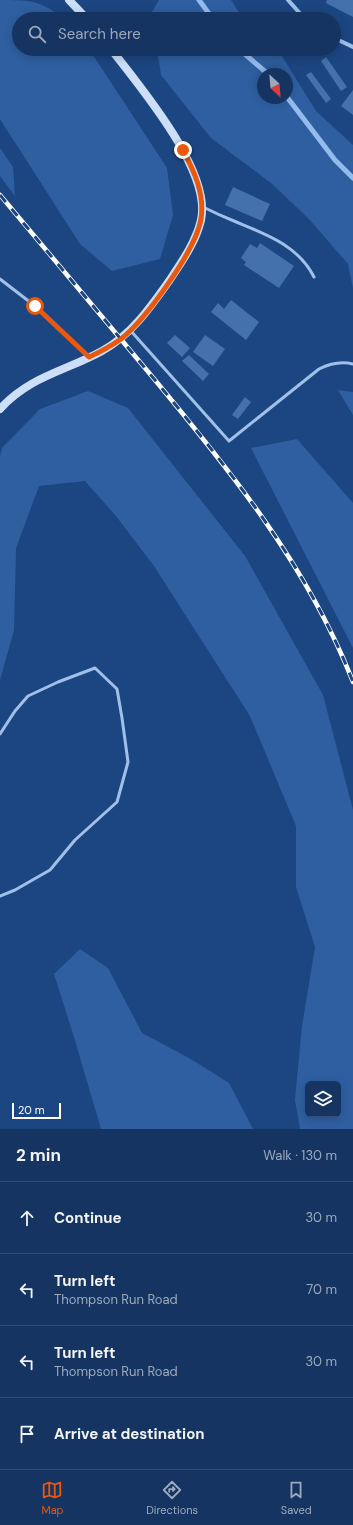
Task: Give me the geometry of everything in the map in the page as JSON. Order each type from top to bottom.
[{"type":"street","points":[[69,0],[80,12]]},
{"type":"street","points":[[288,0],[299,12]]},
{"type":"street","points":[[341,41],[353,47]]},
{"type":"street","points":[[0,408],[19,391],[35,381],[89,357],[114,343],[130,330],[151,307],[177,269],[193,241],[201,219],[201,194],[194,172],[183,150],[151,102],[117,56]]},
{"type":"lane","points":[[201,206],[271,237],[290,248],[308,266],[314,277]]},
{"type":"lane","points":[[0,279],[35,306],[89,357]]},
{"type":"lane","points":[[130,330],[229,441],[319,369],[329,364],[353,364]]},
{"type":"lane","points":[[0,734],[15,711],[28,696],[58,682],[95,668],[117,689],[128,762],[117,802],[75,840],[50,870],[15,890],[0,896]]},
{"type":"shaded area","points":[[0,0],[34,2],[54,12],[12,12],[12,56],[94,56],[167,168],[173,215],[160,259],[112,271],[80,244],[0,119]]},
{"type":"shaded area","points":[[159,0],[231,0],[239,12],[152,12]]},
{"type":"shaded area","points":[[158,56],[282,56],[289,68],[257,68],[257,104],[293,104],[293,74],[316,111],[353,145],[353,288],[348,264],[309,219],[271,183],[211,138],[161,75]]},
{"type":"shaded area","points":[[0,148],[13,167],[15,196],[0,176]]},
{"type":"shaded area","points":[[338,390],[353,392],[353,415]]},
{"type":"shaded area","points":[[88,391],[128,408],[245,556],[323,695],[353,810],[353,1129],[300,1129],[295,1100],[302,1026],[315,947],[296,887],[296,826],[250,716],[154,566],[116,516],[85,481],[39,486],[16,548],[14,630],[0,680],[0,456],[2,448],[40,409]]},
{"type":"shaded area","points":[[297,439],[353,503],[353,648],[251,448]]},
{"type":"shaded area","points":[[80,949],[108,968],[142,1033],[189,1058],[229,1083],[253,1129],[101,1129],[54,974]]},
{"type":"building","points":[[327,0],[353,0],[353,17],[326,3]]},
{"type":"building","points":[[326,57],[347,87],[341,91],[321,61]]},
{"type":"building","points":[[311,72],[331,99],[326,103],[306,75]]},
{"type":"building","points":[[353,90],[353,115],[341,106]]},
{"type":"building","points":[[233,187],[270,204],[262,221],[225,205]]},
{"type":"building","points":[[260,243],[294,266],[279,288],[244,265],[246,262],[241,258],[250,244],[257,248]]},
{"type":"building","points":[[231,300],[259,322],[246,340],[211,312],[218,303],[224,309]]},
{"type":"building","points":[[175,335],[190,348],[182,357],[167,343]]},
{"type":"building","points":[[205,335],[225,349],[213,366],[193,352]]},
{"type":"building","points":[[189,355],[209,374],[203,381],[182,361]]},
{"type":"building","points":[[245,397],[251,402],[238,419],[232,415]]},
{"type":"waterway","points":[[199,0],[208,12]]},
{"type":"waterway","points":[[247,56],[261,68]]},
{"type":"waterway","points":[[292,104],[335,160],[353,178]]},
{"type":"railway","points":[[0,195],[180,410],[264,520],[290,559],[313,598],[335,639],[353,682]]},
{"type":"route","points":[[35,306],[89,357],[102,351],[120,339],[135,325],[151,307],[177,269],[193,241],[201,219],[201,194],[194,172],[183,150]]}]
